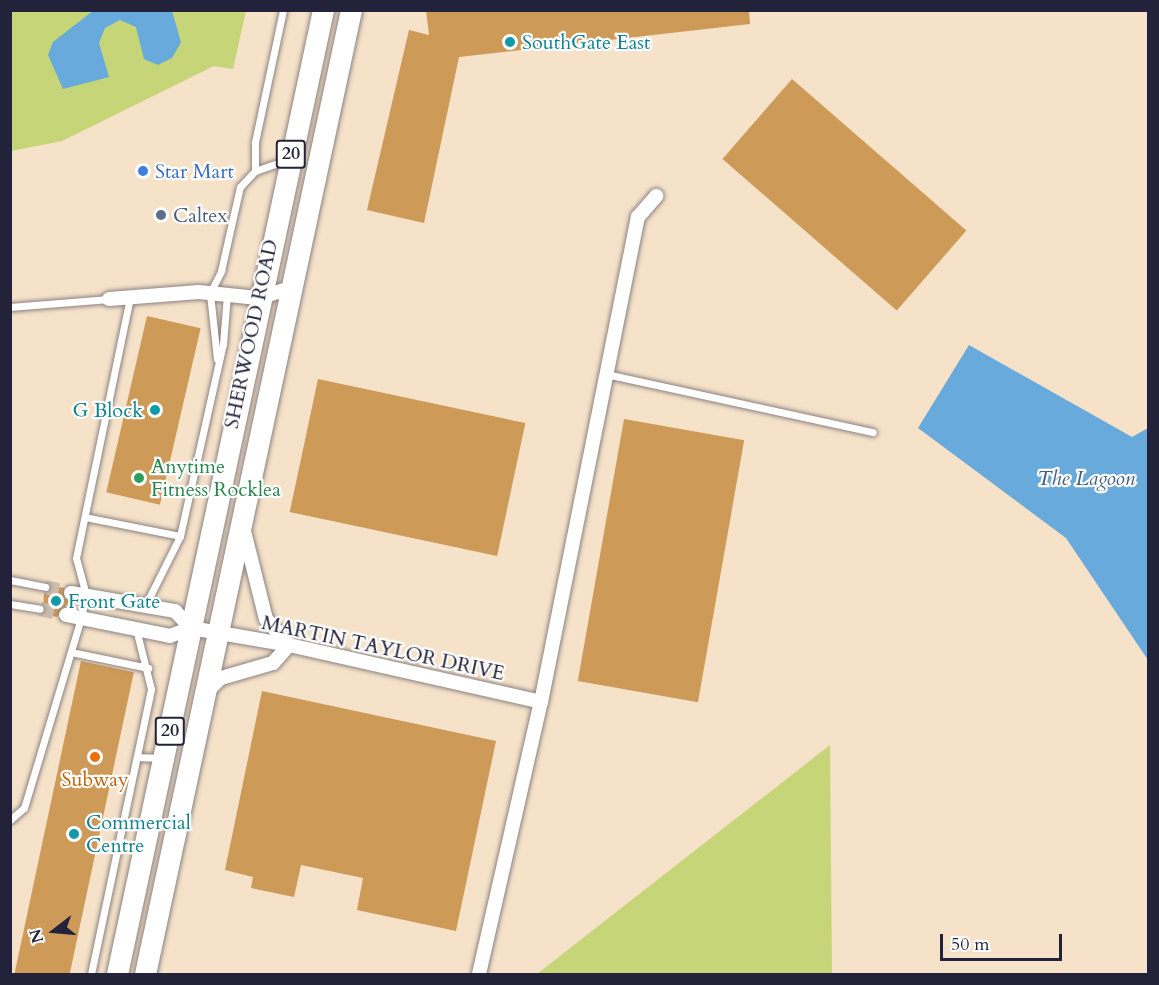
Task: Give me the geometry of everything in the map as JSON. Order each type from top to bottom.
[{"type":"main road","name":"SHERWOOD ROAD","points":[[117,975],[164,759],[258,298],[323,10]]},
{"type":"main road","name":"SHERWOOD ROAD","points":[[145,975],[288,290],[351,10]]},
{"type":"street","points":[[478,975],[541,702],[604,373],[638,217],[656,196]]},
{"type":"street","points":[[109,299],[210,293],[258,298],[288,290]]},
{"type":"street","points":[[203,694],[221,678],[273,663],[289,645],[266,619],[240,518]]},
{"type":"street","points":[[66,615],[170,636],[191,628],[175,611],[71,593]]},
{"type":"street","name":"MARTIN TAYLOR DRIVE","points":[[191,628],[289,645],[541,702]]},
{"type":"lane","points":[[255,171],[255,142],[283,10]]},
{"type":"lane","points":[[217,359],[210,293],[222,271],[240,187],[255,171],[290,159]]},
{"type":"lane","points":[[145,606],[180,536],[217,359],[226,294]]},
{"type":"lane","points":[[10,820],[24,808],[81,618],[86,596],[76,567],[130,298]]},
{"type":"lane","points":[[10,307],[109,299]]},
{"type":"lane","points":[[604,373],[873,432]]},
{"type":"lane","points":[[85,517],[180,536]]},
{"type":"lane","points":[[10,580],[45,587]]},
{"type":"lane","points":[[10,604],[40,609]]},
{"type":"lane","points":[[91,975],[151,688],[148,668],[136,629]]},
{"type":"lane","points":[[71,652],[148,668]]},
{"type":"lane","points":[[137,757],[164,759]]},
{"type":"green space","points":[[11,11],[246,11],[233,69],[214,66],[62,141],[11,151]]},
{"type":"green space","points":[[830,745],[832,974],[537,974]]},
{"type":"water","points":[[94,10],[172,11],[181,42],[172,58],[158,65],[144,59],[136,27],[120,20],[105,28],[99,43],[109,77],[63,89],[48,55],[53,42]]},
{"type":"water","name":"The Lagoon","points":[[969,345],[1132,437],[1148,428],[1148,660],[1066,538],[918,428]]},
{"type":"building","points":[[426,10],[749,10],[750,24],[459,57],[424,223],[367,210],[409,30],[429,35]]},
{"type":"building","points":[[792,79],[966,231],[897,311],[722,159]]},
{"type":"building","name":"G Block","points":[[147,316],[201,328],[160,505],[106,492]]},
{"type":"building","points":[[318,379],[525,423],[497,556],[290,512]]},
{"type":"building","points":[[624,419],[744,440],[698,702],[578,681]]},
{"type":"building","name":"Front Gate","points":[[50,585],[64,588],[69,602],[57,617],[43,614],[44,592]]},
{"type":"building","name":"Commercial Centre","points":[[81,661],[134,672],[70,974],[14,974]]},
{"type":"building","points":[[262,691],[496,741],[456,931],[357,910],[363,878],[301,865],[294,897],[251,888],[253,877],[225,870]]},
{"type":"tunnel","points":[[45,587],[71,593]]},
{"type":"tunnel","points":[[40,609],[66,615]]},
{"type":"place","name":"SouthGate East","points":[[510,42]]},
{"type":"place","name":"Star Mart","points":[[143,171]]},
{"type":"place","name":"Caltex","points":[[161,215]]},
{"type":"place","name":"G Block","points":[[155,410]]},
{"type":"place","name":"Anytime Fitness Rocklea","points":[[139,478]]},
{"type":"place","name":"Front Gate","points":[[56,601]]},
{"type":"place","name":"Subway","points":[[95,757]]},
{"type":"place","name":"Commercial Centre","points":[[74,834]]}]
